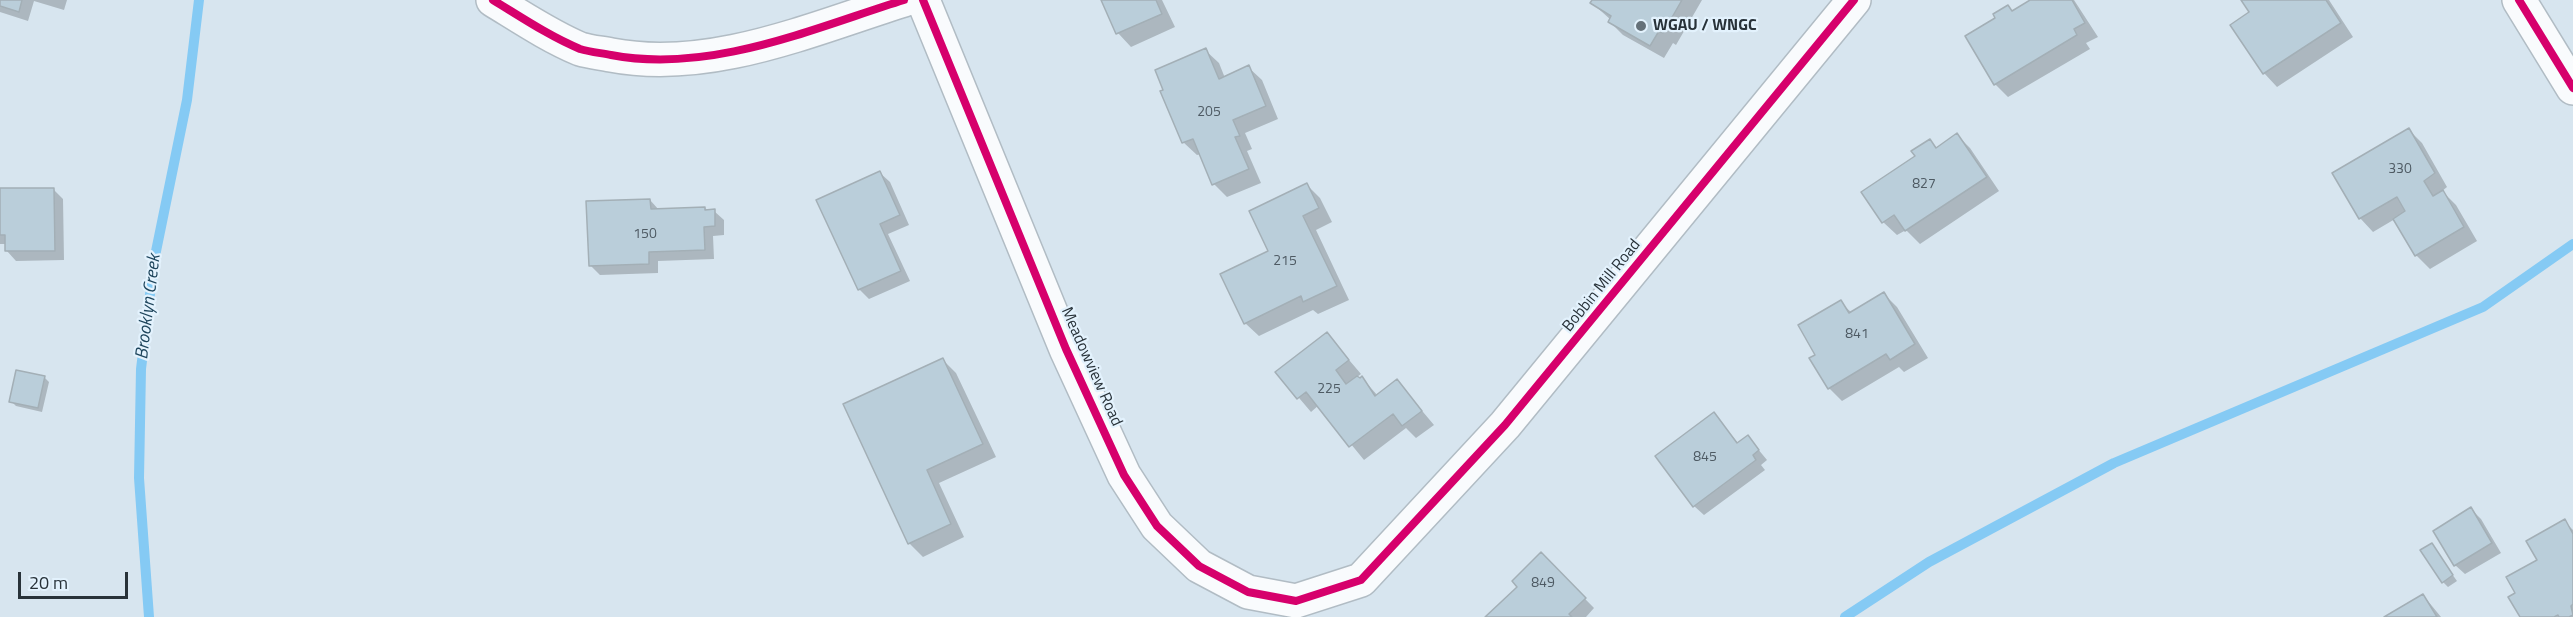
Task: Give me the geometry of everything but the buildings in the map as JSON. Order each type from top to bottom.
[{"type":"street","points":[[493,0],[532,25],[582,50],[636,60],[697,58],[753,46],[904,0]]},
{"type":"street","name":"Meadowview Road","points":[[923,0],[1066,349],[1124,475],[1157,526],[1199,566],[1248,592],[1296,602],[1361,580]]},
{"type":"street","name":"Bobbin Mill Road","points":[[1361,580],[1505,425],[1854,0]]},
{"type":"street","points":[[2520,0],[2573,88]]},
{"type":"waterway","name":"Brooklyn Creek","points":[[149,617],[139,478],[141,369],[154,261],[187,100],[199,0]]},
{"type":"waterway","points":[[1845,617],[1929,562],[2114,463],[2483,307],[2573,244]]},
{"type":"cycle path","points":[[493,0],[546,32],[580,49],[648,59],[723,54],[760,46],[904,0]]},
{"type":"cycle path","points":[[923,0],[1066,349],[1124,475],[1157,526],[1199,566],[1248,592],[1296,601],[1361,580],[1505,425],[1854,0]]},
{"type":"cycle path","points":[[2519,0],[2573,88]]},
{"type":"place","name":"WGAU / WNGC","points":[[1641,26]]}]
